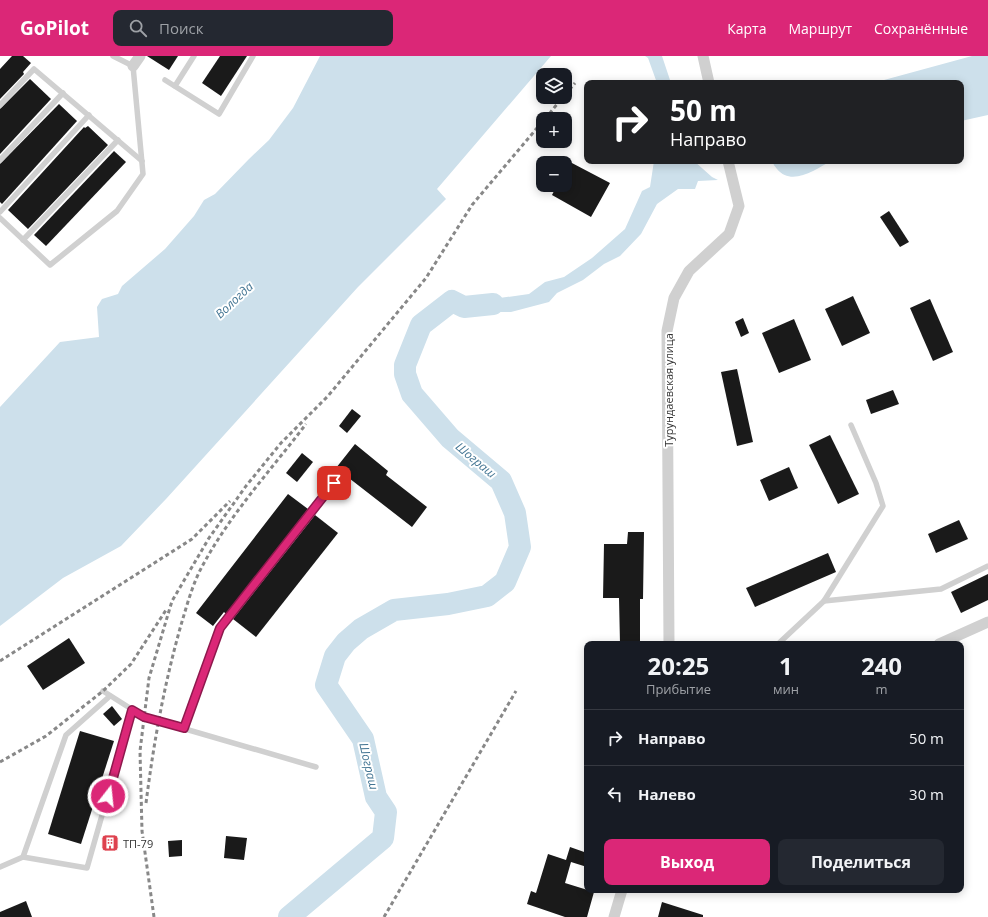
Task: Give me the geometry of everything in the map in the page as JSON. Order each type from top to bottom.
[{"type":"street","points":[[133,66],[140,56]]},
{"type":"street","points":[[703,56],[709,80]]},
{"type":"street","name":"Турундаевская улица","points":[[669,641],[667,331],[674,298],[689,271],[728,234],[739,206],[729,164]]},
{"type":"street","points":[[946,641],[988,622]]},
{"type":"street","points":[[614,917],[621,893]]},
{"type":"lane","points":[[0,218],[50,266],[118,211],[143,174],[133,66],[114,56]]},
{"type":"lane","points":[[175,86],[194,56]]},
{"type":"lane","points":[[165,80],[218,114],[253,56]]},
{"type":"lane","points":[[0,106],[34,69],[142,161]]},
{"type":"lane","points":[[0,160],[63,93]]},
{"type":"lane","points":[[0,212],[89,115]]},
{"type":"lane","points":[[23,240],[118,140]]},
{"type":"lane","points":[[781,641],[824,601],[883,506],[876,483],[851,425]]},
{"type":"lane","points":[[184,728],[220,628],[334,483]]},
{"type":"lane","points":[[824,601],[941,589],[988,566]]},
{"type":"lane","points":[[103,691],[144,717],[316,767]]},
{"type":"lane","points":[[23,857],[66,735],[110,696]]},
{"type":"lane","points":[[0,867],[23,857],[88,868],[132,710]]},
{"type":"water","name":"Вологда","points":[[320,56],[551,56],[541,68],[536,68],[536,74],[437,189],[446,199],[358,287],[166,499],[121,546],[63,578],[0,626],[0,407],[60,342],[99,337],[97,307],[102,299],[118,294],[122,286],[165,249],[194,216],[204,200],[215,194],[269,140],[293,108]]},
{"type":"water","points":[[645,56],[662,56],[670,80],[656,80],[648,58]]},
{"type":"water","points":[[972,56],[988,56],[988,115],[964,120],[964,80],[884,80]]},
{"type":"water","points":[[654,164],[697,164],[712,177],[718,180],[698,181],[695,189],[678,189],[657,204],[641,234],[620,256],[604,264],[583,280],[557,293],[549,302],[511,312],[482,312],[464,307],[478,301],[529,294],[545,282],[564,277],[592,258],[625,229],[642,191],[650,187]]},
{"type":"water","points":[[773,164],[826,164],[804,175],[797,176],[783,174]]},
{"type":"building","points":[[12,56],[23,56],[31,63],[23,72],[24,74],[0,99],[0,69]]},
{"type":"building","points":[[147,56],[178,56],[169,70]]},
{"type":"building","points":[[220,56],[247,56],[221,96],[202,83]]},
{"type":"building","points":[[30,79],[51,99],[0,154],[0,109]]},
{"type":"building","points":[[59,104],[77,121],[2,204],[0,202],[0,164]]},
{"type":"building","points":[[88,126],[108,145],[28,229],[8,210],[84,127],[85,128]]},
{"type":"building","points":[[114,151],[126,162],[46,246],[34,235]]},
{"type":"building","points":[[572,163],[610,183],[591,217],[552,195],[554,192],[572,192]]},
{"type":"building","points":[[889,211],[909,242],[900,247],[880,217]]},
{"type":"building","points":[[853,296],[870,333],[842,346],[825,309]]},
{"type":"building","points":[[930,299],[953,352],[933,361],[910,308]]},
{"type":"building","points":[[743,318],[749,333],[741,337],[735,322]]},
{"type":"building","points":[[794,319],[811,360],[779,373],[762,333]]},
{"type":"building","points":[[737,369],[753,442],[737,446],[721,372]]},
{"type":"building","points":[[893,390],[899,404],[871,414],[866,400]]},
{"type":"building","points":[[352,409],[361,416],[347,433],[339,426]]},
{"type":"building","points":[[830,435],[859,494],[838,504],[809,445]]},
{"type":"building","points":[[355,444],[388,471],[386,475],[427,507],[412,527],[336,468]]},
{"type":"building","points":[[302,453],[313,462],[297,482],[286,473]]},
{"type":"building","points":[[789,467],[798,488],[769,501],[760,480]]},
{"type":"building","points":[[288,494],[308,509],[226,614],[224,612],[213,626],[196,613]]},
{"type":"building","points":[[315,515],[338,533],[256,637],[233,619]]},
{"type":"building","points":[[959,520],[968,539],[936,553],[928,534]]},
{"type":"building","points":[[628,532],[644,532],[643,599],[640,599],[640,641],[620,641],[619,598],[603,598],[604,544],[627,544]]},
{"type":"building","points":[[828,553],[836,572],[755,607],[746,588]]},
{"type":"building","points":[[988,574],[988,600],[961,613],[951,592]]},
{"type":"building","points":[[69,638],[85,663],[43,690],[27,666]]},
{"type":"building","points":[[112,706],[122,719],[114,726],[103,714]]},
{"type":"building","points":[[80,731],[114,741],[81,844],[48,834]]},
{"type":"building","points":[[226,836],[247,838],[244,860],[224,858]]},
{"type":"building","points":[[182,840],[182,856],[169,857],[168,841]]},
{"type":"building","points":[[570,847],[584,852],[584,866],[571,862],[565,883],[584,889],[584,893],[594,893],[587,917],[565,917],[527,904],[531,891],[536,893],[548,854],[566,860]]},
{"type":"building","points":[[26,901],[32,917],[0,917],[0,912]]},
{"type":"building","points":[[662,902],[703,915],[703,917],[658,917]]},
{"type":"waterway","name":"Шограш","points":[[289,917],[383,838],[386,812],[376,797],[363,739],[326,685],[335,656],[346,642],[361,629],[394,610],[448,604],[487,596],[505,582],[520,547],[515,513],[501,481],[450,438],[412,394],[405,374],[405,365],[421,325],[452,301],[464,307],[493,304]]},
{"type":"railway","points":[[572,87],[575,83]]},
{"type":"railway","points":[[551,112],[557,104]]},
{"type":"railway","points":[[154,917],[142,831],[140,751],[149,678],[172,601],[209,538],[246,486],[281,443],[328,396],[426,278],[472,205],[536,129]]},
{"type":"railway","points":[[146,803],[152,757],[169,669],[197,578],[215,544],[239,509],[306,424]]},
{"type":"railway","points":[[0,661],[192,539],[230,501]]},
{"type":"railway","points":[[0,762],[46,736],[103,691],[131,664],[166,610]]},
{"type":"railway","points":[[384,917],[516,691]]},
{"type":"place","name":"ТП-79","points":[[110,843]]},
{"type":"route","points":[[108,796],[132,710],[144,717],[184,728],[220,628],[334,483]]}]
